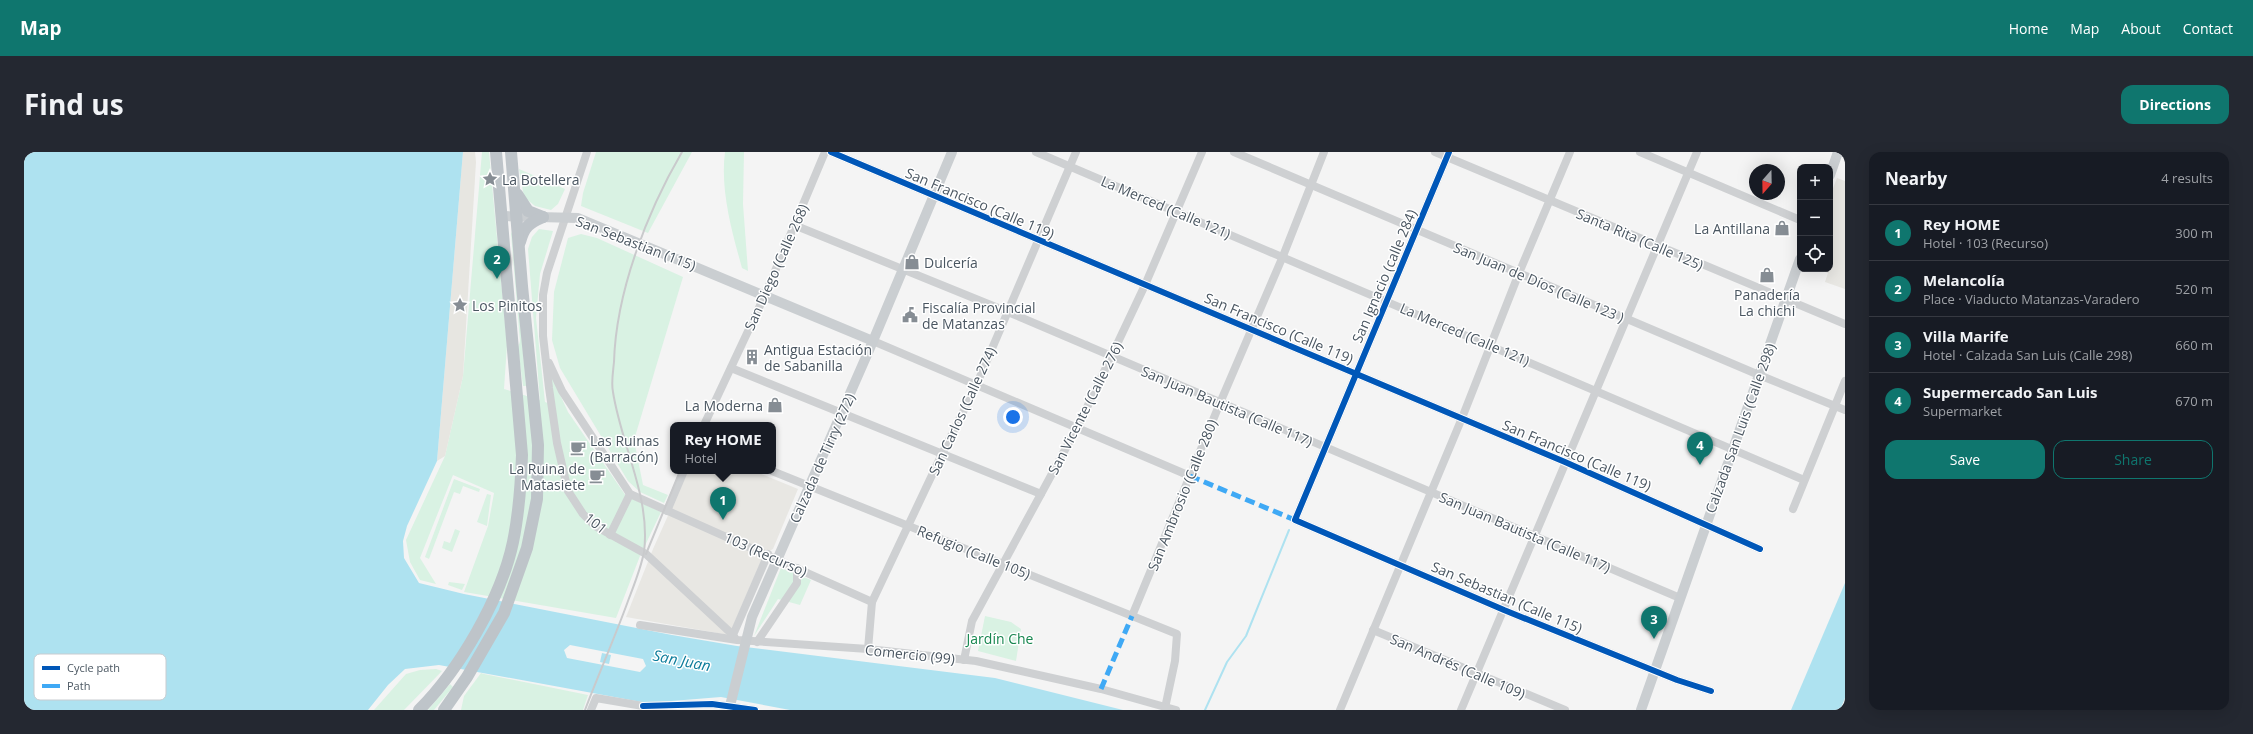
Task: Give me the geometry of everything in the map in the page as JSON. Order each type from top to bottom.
[{"type":"highway","points":[[419,710],[451,675],[485,615],[496,592],[513,544],[520,502],[522,455],[496,152]]},
{"type":"highway","points":[[444,710],[467,677],[495,631],[512,594],[533,525],[537,499],[538,445],[518,246],[517,216],[511,152]]},
{"type":"highway","points":[[514,188],[521,204],[528,211],[543,217]]},
{"type":"highway","points":[[518,246],[523,229],[530,222],[543,217]]},
{"type":"highway","points":[[451,710],[467,677]]},
{"type":"main road","name":"Calzada de Tirry (272)","points":[[729,710],[748,631],[809,486],[873,341],[952,152]]},
{"type":"main road","points":[[1833,166],[1838,152]]},
{"type":"main road","name":"San Sebastian (115)","points":[[502,216],[578,218],[765,295]]},
{"type":"main road","name":"Calzada San Luis (Calle 298)","points":[[1641,710],[1797,268]]},
{"type":"main road","points":[[765,295],[873,341]]},
{"type":"street","points":[[587,152],[547,273],[543,295],[543,336],[547,358],[562,391],[630,494],[610,534]]},
{"type":"street","name":"San Diego (Calle 268)","points":[[705,422],[765,295],[825,152]]},
{"type":"street","name":"San Francisco (Calle 119)","points":[[830,152],[1038,241],[1566,462],[1760,549]]},
{"type":"street","name":"La Merced (Calle 121)","points":[[1036,152],[1283,256],[1804,480]]},
{"type":"street","name":"San Carlos (Calle 274)","points":[[872,602],[976,386],[1076,152]]},
{"type":"street","name":"San Vicente (Calle 276)","points":[[964,660],[972,621],[1076,428],[1111,357],[1145,285],[1202,152]]},
{"type":"street","name":"San Juan de Díos (Calle 123 )","points":[[1234,152],[1759,375],[1845,410]]},
{"type":"street","name":"San Ambrosio (Calle 280)","points":[[1132,616],[1220,403],[1283,256],[1324,152]]},
{"type":"street","name":"Santa Rita (Calle 125)","points":[[1434,152],[1448,155],[1549,201],[1845,324]]},
{"type":"street","points":[[1340,710],[1462,418],[1519,272],[1570,152]]},
{"type":"street","points":[[1640,152],[1797,219]]},
{"type":"street","points":[[1461,710],[1697,152]]},
{"type":"street","points":[[1838,152],[1845,155]]},
{"type":"street","name":"San Ignacio (calle 284)","points":[[1295,520],[1356,373],[1418,230],[1448,155]]},
{"type":"street","name":"San Juan Bautista (Calle 117)","points":[[794,225],[1008,312],[1680,598]]},
{"type":"street","points":[[873,341],[1190,476]]},
{"type":"street","name":"101","points":[[547,358],[557,443],[568,491],[583,514],[595,526],[646,554],[735,637]]},
{"type":"street","points":[[731,368],[1041,494]]},
{"type":"street","points":[[1793,509],[1845,381]]},
{"type":"street","name":"Refugio (Calle 105)","points":[[776,473],[1177,634],[1175,661],[1164,708]]},
{"type":"street","points":[[667,511],[683,474]]},
{"type":"street","name":"103 (Recurso)","points":[[630,494],[768,554],[872,602]]},
{"type":"street","name":"San Sebastian (Calle 115)","points":[[1295,520],[1504,610],[1655,671],[1711,691]]},
{"type":"street","points":[[735,637],[768,554]]},
{"type":"street","points":[[757,642],[797,584],[797,568]]},
{"type":"street","points":[[868,649],[872,602]]},
{"type":"street","name":"Comercio (99)","points":[[640,624],[735,637],[757,642],[868,649],[964,660],[976,660],[1101,689],[1164,708],[1176,710]]},
{"type":"street","name":"San Andrés (Calle 109)","points":[[1373,630],[1565,710]]},
{"type":"street","points":[[591,710],[596,698],[643,708],[712,704],[755,710]]},
{"type":"shaded area","points":[[1837,178],[1845,181],[1845,289],[1825,282],[1828,273],[1825,272],[1833,272],[1833,188]]},
{"type":"shaded area","points":[[687,474],[761,474],[798,489],[773,549],[764,554],[729,635],[626,617],[653,549]]},
{"type":"green space","points":[[482,152],[489,152],[507,345],[504,389],[540,400],[528,249],[532,237],[539,229],[553,231],[540,274],[536,318],[545,402],[553,405],[551,375],[568,412],[626,496],[661,512],[640,556],[616,618],[464,592],[488,526],[494,493],[453,475],[420,558],[436,584],[420,580],[410,562],[406,540],[445,456],[463,376]]},
{"type":"green space","points":[[596,152],[692,152],[648,233],[581,206],[583,193]]},
{"type":"green space","points":[[725,152],[744,152],[743,204],[748,271],[742,268],[728,211],[724,181]]},
{"type":"green space","points":[[519,169],[565,189],[558,204],[551,210],[535,206],[524,197]]},
{"type":"green space","points":[[512,232],[526,386],[523,386],[518,348],[520,341]]},
{"type":"green space","points":[[581,234],[597,238],[683,277],[634,440],[643,485],[668,495],[664,503],[640,492],[628,481],[560,368],[552,340],[554,292],[568,238]]},
{"type":"green space","points":[[454,479],[480,489],[479,492],[463,486],[460,494],[454,492],[429,559],[425,557]]},
{"type":"green space","points":[[487,494],[491,495],[487,526],[477,522]]},
{"type":"green space","points":[[455,529],[460,531],[452,552],[442,548],[444,541],[450,543]]},
{"type":"green space","points":[[781,568],[811,580],[800,605],[778,599],[754,636]]},
{"type":"green space","points":[[449,582],[465,584],[462,590],[448,585]]},
{"type":"green space","name":"Jardín Che","points":[[985,616],[1011,622],[1021,629],[1016,661],[978,651]]},
{"type":"green space","points":[[436,669],[442,671],[404,710],[374,710],[406,674],[420,670]]},
{"type":"green space","points":[[481,673],[588,695],[583,710],[461,710],[464,696]]},
{"type":"green space","points":[[450,684],[453,687],[434,710],[428,710]]},
{"type":"sand","name":"Los Pinitos","points":[[463,152],[475,152],[476,162],[463,376],[445,456],[437,461]]},
{"type":"water","name":"San Juan","points":[[24,152],[463,152],[437,461],[407,526],[403,541],[404,558],[419,583],[464,594],[672,635],[737,646],[995,678],[1123,710],[790,710],[721,697],[647,703],[439,665],[405,669],[388,685],[368,710],[24,710]]},
{"type":"water","points":[[1845,583],[1845,698],[1840,710],[1791,710]]},
{"type":"pier","points":[[570,645],[643,659],[646,666],[640,672],[567,658],[564,650]],"holes":[[[602,653],[611,655],[609,664],[600,662]]]},
{"type":"waterway","points":[[1205,710],[1227,662],[1246,636],[1289,530]]},
{"type":"railway","points":[[585,710],[633,589],[644,552],[645,532],[643,511],[612,389],[616,335],[627,281],[636,253],[657,200],[682,152]]},
{"type":"railway","points":[[646,554],[679,474]]},
{"type":"marked path","points":[[1190,476],[1295,520]]},
{"type":"marked path","points":[[1101,689],[1132,616]]},
{"type":"cycle path","points":[[831,152],[1565,462],[1760,549]]},
{"type":"cycle path","points":[[1449,152],[1295,520],[1504,610],[1677,680],[1711,691]]},
{"type":"cycle path","points":[[643,706],[712,704],[755,710]]},
{"type":"place","name":"La Botellera","points":[[490,179]]},
{"type":"place","name":"La Antillana","points":[[1782,228]]},
{"type":"place","name":"Dulcería","points":[[912,262]]},
{"type":"place","name":"Panadería La chichi","points":[[1767,275]]},
{"type":"place","name":"Melancolía","points":[[497,279]]},
{"type":"place","name":"Los Pinitos","points":[[460,305]]},
{"type":"place","name":"Fiscalía Provincial de Matanzas","points":[[910,315]]},
{"type":"place","name":"Antigua Estación de Sabanilla","points":[[752,357]]},
{"type":"place","name":"La Moderna","points":[[775,405]]},
{"type":"place","name":"Las Ruinas (Barracón)","points":[[578,448]]},
{"type":"place","name":"Supermercado San Luis","points":[[1700,465]]},
{"type":"place","name":"La Ruina de Matasiete","points":[[597,476]]},
{"type":"place","name":"Rey HOME","points":[[723,520]]},
{"type":"place","name":"Villa Marife","points":[[1654,639]]}]
